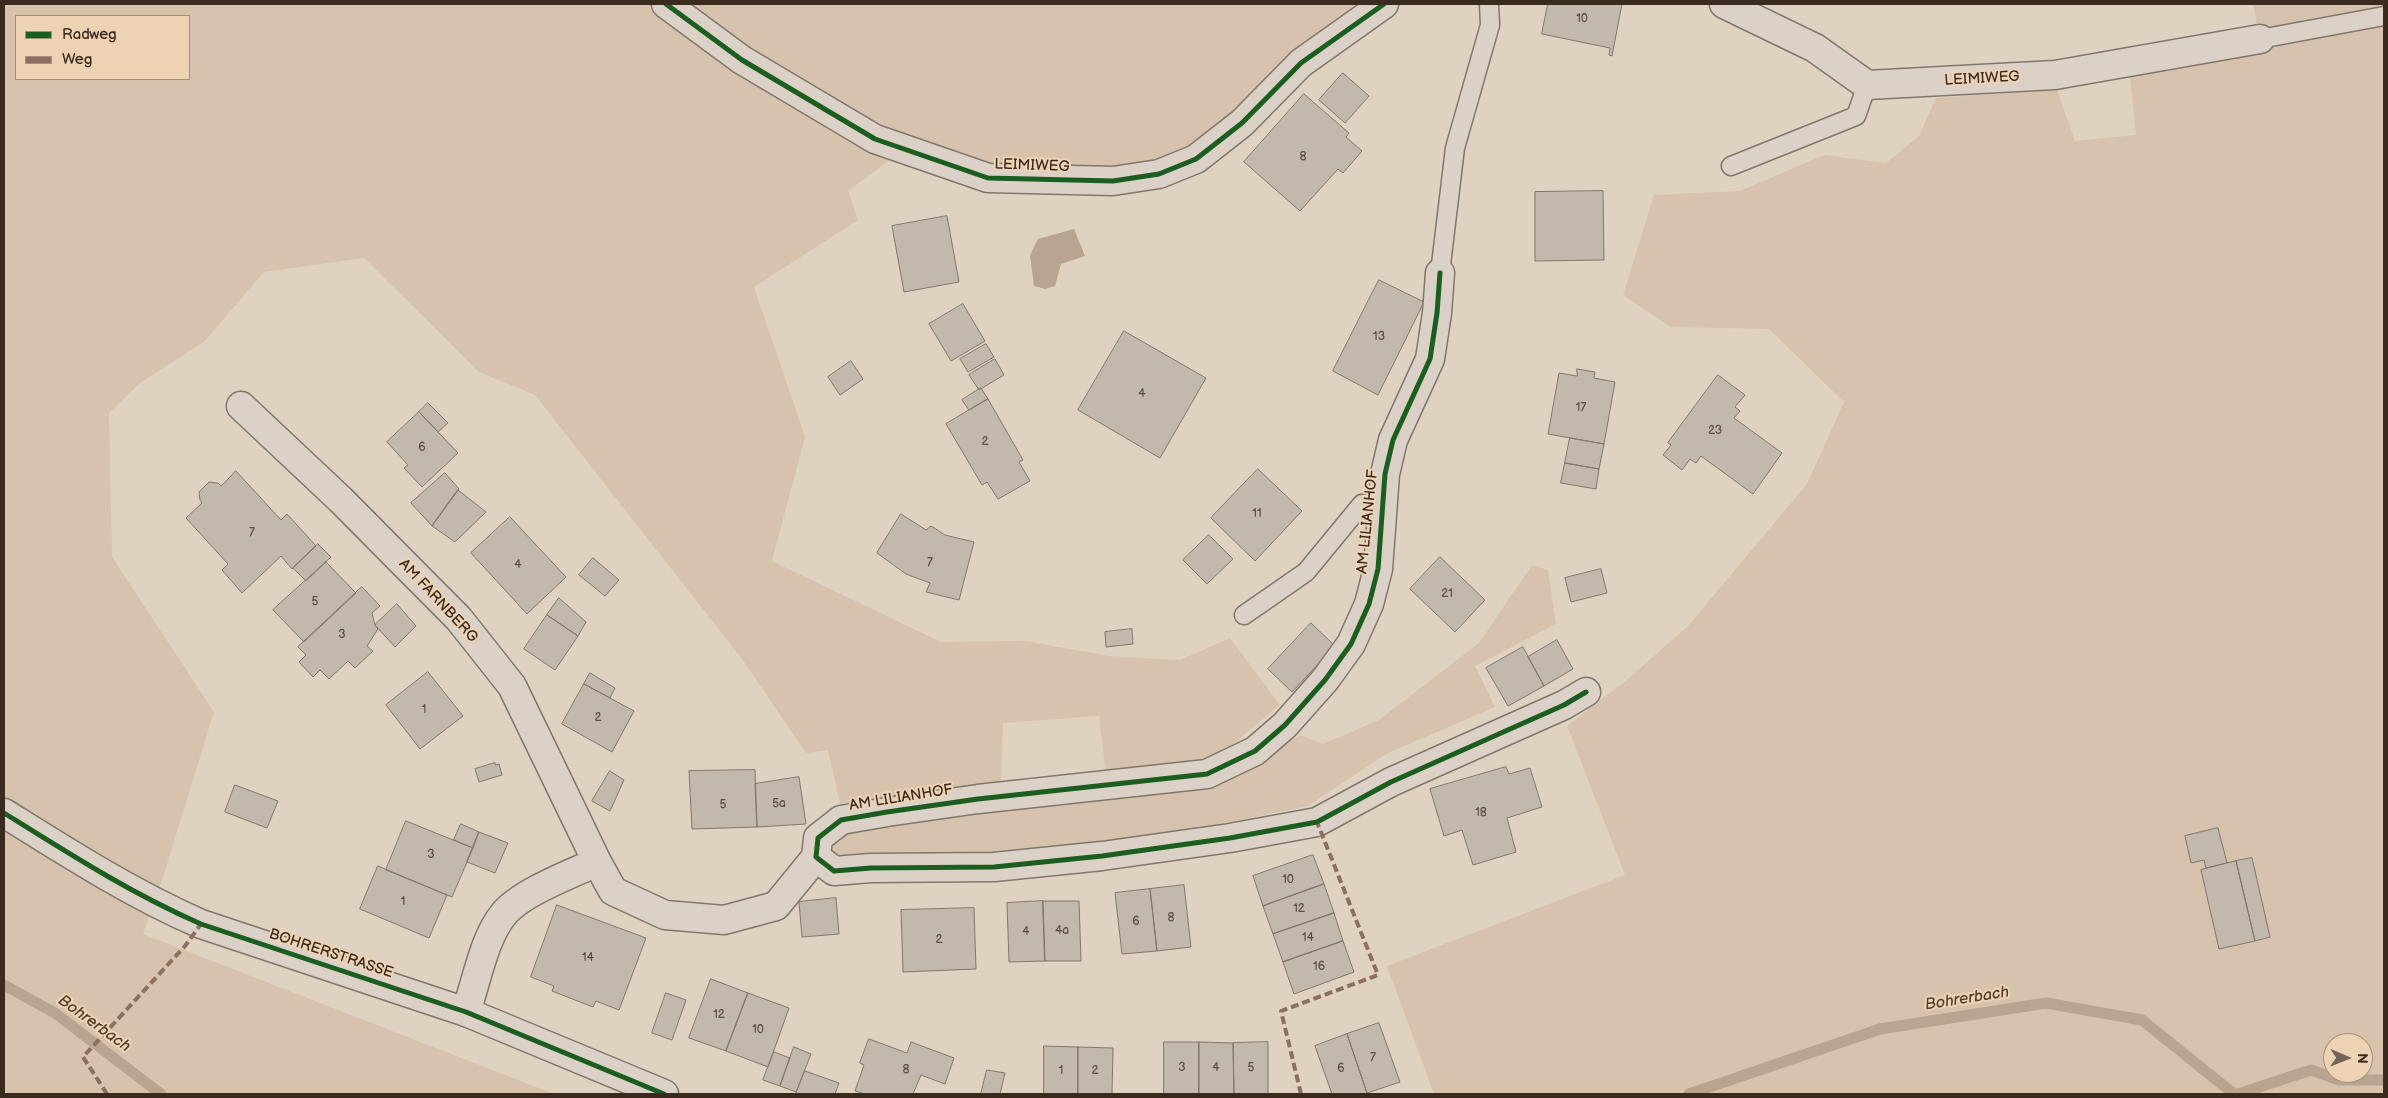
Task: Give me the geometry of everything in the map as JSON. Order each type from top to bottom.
[{"type":"street","name":"LEIMIWEG","points":[[666,4],[742,60],[875,139],[988,178],[1113,181],[1159,174],[1196,159],[1242,123],[1302,63],[1384,4]]},
{"type":"street","points":[[1724,4],[1815,48],[1868,85]]},
{"type":"street","name":"LEIMIWEG","points":[[1868,85],[2055,75],[2260,39]]},
{"type":"street","name":"AM LILIANHOF","points":[[597,862],[613,891],[664,916],[724,920],[776,906],[816,857],[818,838],[841,820],[978,799],[1207,774],[1255,751],[1290,719],[1325,680],[1351,644],[1369,604],[1378,568],[1385,474],[1393,440],[1430,359],[1437,313],[1440,273]]},
{"type":"street","name":"AM FARNBERG","points":[[242,406],[341,500],[459,619],[512,686],[597,862]]},
{"type":"street","points":[[816,857],[834,871],[871,868],[994,867],[1102,856],[1230,838],[1317,822],[1391,782],[1564,705],[1586,692]]},
{"type":"street","name":"BOHRERSTRASSE","points":[[4,813],[89,867],[172,911],[201,924],[466,1012],[664,1094]]},
{"type":"street","points":[[466,1012],[489,942],[503,914],[534,891],[597,862]]},
{"type":"lane","points":[[1440,273],[1455,148],[1490,25],[1489,4]]},
{"type":"lane","points":[[2260,39],[2384,16]]},
{"type":"lane","points":[[1731,166],[1856,116],[1868,85]]},
{"type":"lane","points":[[1244,615],[1306,572],[1362,504],[1384,503]]},
{"type":"shaded area","points":[[4,4],[1376,4],[1195,148],[1155,166],[1109,168],[991,164],[917,140],[848,191],[858,220],[754,287],[805,437],[772,561],[941,642],[1025,641],[1109,656],[1180,660],[1230,638],[1280,705],[1215,759],[1106,773],[1099,716],[1003,723],[1001,783],[840,804],[828,750],[806,753],[742,659],[535,395],[479,372],[364,258],[264,272],[205,341],[140,383],[109,413],[112,557],[214,712],[163,877],[143,934],[554,1094],[4,1094]]},
{"type":"shaded area","points":[[2253,4],[2384,4],[2384,1094],[1434,1094],[1387,966],[1625,875],[1567,726],[1628,679],[1688,626],[1807,484],[1844,402],[1769,329],[1671,327],[1623,295],[1654,195],[1740,191],[1824,155],[1886,163],[1919,136],[1936,98],[2057,90],[2075,141],[2136,135],[2130,77],[2262,50]]},
{"type":"shaded area","points":[[1074,229],[1085,256],[1061,264],[1055,286],[1045,289],[1034,286],[1030,255],[1038,239]]},
{"type":"shaded area","points":[[1532,565],[1548,570],[1556,624],[1475,666],[1495,707],[1386,754],[1308,806],[1191,830],[1002,857],[847,859],[831,856],[830,846],[842,835],[861,826],[1231,777],[1301,735],[1323,744],[1379,720],[1479,643]]},
{"type":"building","points":[[1548,4],[1622,4],[1612,56],[1609,55],[1610,48],[1542,34]]},
{"type":"building","points":[[1343,73],[1369,96],[1345,123],[1319,100]]},
{"type":"building","points":[[1304,94],[1349,133],[1346,137],[1362,151],[1343,173],[1338,169],[1300,211],[1244,162]]},
{"type":"building","points":[[1603,191],[1604,260],[1535,261],[1535,192]]},
{"type":"building","points":[[947,216],[959,282],[904,292],[892,226]]},
{"type":"building","points":[[1379,280],[1424,302],[1378,395],[1333,371]]},
{"type":"building","points":[[963,304],[985,341],[951,361],[929,324]]},
{"type":"building","points":[[1124,331],[1206,378],[1160,458],[1078,410]]},
{"type":"building","points":[[986,344],[994,357],[968,372],[960,359]]},
{"type":"building","points":[[995,359],[1004,375],[979,390],[969,375]]},
{"type":"building","points":[[851,361],[863,379],[840,395],[828,377]]},
{"type":"building","points":[[1577,369],[1595,372],[1594,378],[1615,382],[1604,444],[1548,434],[1559,373],[1577,376]]},
{"type":"building","points":[[1718,375],[1745,395],[1735,407],[1740,411],[1734,418],[1782,453],[1753,494],[1701,456],[1696,463],[1690,459],[1682,470],[1663,455],[1671,445],[1668,443]]},
{"type":"building","points":[[981,388],[988,399],[969,410],[962,400]]},
{"type":"building","points":[[988,399],[1023,460],[1019,462],[1030,481],[998,499],[987,482],[982,485],[946,424]]},
{"type":"building","points":[[428,403],[448,423],[438,432],[419,412]]},
{"type":"building","points":[[419,412],[458,453],[422,487],[404,468],[408,465],[387,442]]},
{"type":"building","points":[[1570,438],[1604,444],[1599,469],[1565,463]]},
{"type":"building","points":[[1565,463],[1599,469],[1596,489],[1561,483]]},
{"type":"building","points":[[1258,469],[1302,511],[1255,561],[1211,518]]},
{"type":"building","points":[[236,471],[281,520],[287,514],[316,546],[292,569],[281,556],[242,593],[222,570],[228,564],[186,518],[202,503],[199,492],[209,482],[218,483],[221,486]]},
{"type":"building","points":[[445,473],[459,489],[432,526],[411,503]]},
{"type":"building","points":[[458,490],[486,512],[455,542],[432,526]]},
{"type":"building","points":[[901,514],[926,530],[931,526],[945,535],[974,542],[959,600],[926,592],[930,583],[906,574],[877,553]]},
{"type":"building","points":[[510,517],[566,577],[527,614],[471,553]]},
{"type":"building","points":[[1209,535],[1233,559],[1207,584],[1183,560]]},
{"type":"building","points":[[318,544],[331,557],[306,581],[293,568]]},
{"type":"building","points":[[1440,557],[1485,600],[1455,632],[1410,589]]},
{"type":"building","points":[[593,558],[619,580],[605,596],[579,575]]},
{"type":"building","points":[[326,562],[356,593],[304,642],[273,610]]},
{"type":"building","points":[[1601,569],[1607,593],[1571,602],[1565,578]]},
{"type":"building","points":[[362,587],[380,606],[372,613],[378,629],[367,646],[373,651],[355,668],[348,661],[329,679],[320,670],[313,677],[299,662],[306,655],[298,647]]},
{"type":"building","points":[[559,598],[586,622],[578,636],[547,615]]},
{"type":"building","points":[[397,604],[416,626],[395,647],[375,625]]},
{"type":"building","points":[[547,615],[578,636],[555,670],[524,649]]},
{"type":"building","points":[[1311,623],[1335,646],[1292,692],[1268,669]]},
{"type":"building","points":[[1132,629],[1133,644],[1106,647],[1105,632]]},
{"type":"building","points":[[1557,640],[1573,669],[1544,686],[1528,657]]},
{"type":"building","points":[[1523,647],[1544,686],[1508,706],[1486,668]]},
{"type":"building","points":[[428,672],[463,716],[420,749],[386,705]]},
{"type":"building","points":[[590,673],[615,688],[610,698],[584,684]]},
{"type":"building","points":[[584,684],[634,711],[612,752],[562,724]]},
{"type":"building","points":[[495,763],[495,765],[499,764],[502,775],[479,782],[475,769]]},
{"type":"building","points":[[1506,767],[1509,774],[1530,768],[1542,807],[1507,818],[1516,852],[1473,865],[1462,830],[1444,836],[1430,789]]},
{"type":"building","points":[[755,770],[757,827],[692,829],[689,771]]},
{"type":"building","points":[[610,771],[624,780],[610,811],[592,801]]},
{"type":"building","points":[[799,777],[806,824],[757,827],[755,784]]},
{"type":"building","points":[[235,785],[278,801],[267,828],[225,812]]},
{"type":"building","points":[[406,821],[473,848],[452,897],[386,870]]},
{"type":"building","points":[[461,824],[479,832],[473,848],[454,840]]},
{"type":"building","points":[[2218,828],[2227,863],[2206,868],[2204,860],[2191,863],[2185,836]]},
{"type":"building","points":[[479,832],[508,843],[495,873],[467,862]]},
{"type":"building","points":[[1313,855],[1324,884],[1263,906],[1253,876]]},
{"type":"building","points":[[2252,858],[2270,937],[2255,941],[2236,861]]},
{"type":"building","points":[[2236,861],[2255,941],[2219,949],[2201,870]]},
{"type":"building","points":[[378,866],[447,895],[429,938],[360,909]]},
{"type":"building","points":[[1324,884],[1334,913],[1273,934],[1263,906]]},
{"type":"building","points":[[1184,885],[1191,947],[1157,951],[1150,889]]},
{"type":"building","points":[[1150,889],[1157,951],[1122,954],[1115,893]]},
{"type":"building","points":[[836,898],[839,934],[802,937],[799,902]]},
{"type":"building","points":[[1043,901],[1079,901],[1081,961],[1045,961]]},
{"type":"building","points":[[1043,901],[1045,961],[1009,962],[1007,903]]},
{"type":"building","points":[[557,905],[646,938],[619,1010],[596,1001],[593,1007],[552,991],[554,986],[531,977]]},
{"type":"building","points":[[974,908],[976,969],[903,972],[901,910]]},
{"type":"building","points":[[1334,913],[1343,941],[1283,962],[1273,934]]},
{"type":"building","points":[[1343,941],[1354,972],[1294,994],[1283,962]]},
{"type":"building","points":[[711,979],[748,993],[726,1051],[689,1038]]},
{"type":"building","points":[[666,993],[686,1000],[672,1040],[652,1033]]},
{"type":"building","points":[[748,993],[789,1008],[768,1067],[726,1051]]},
{"type":"building","points":[[1379,1023],[1400,1082],[1367,1093],[1347,1034]]},
{"type":"building","points":[[1347,1034],[1367,1093],[1364,1094],[1332,1094],[1315,1046]]},
{"type":"building","points":[[869,1039],[907,1053],[911,1042],[954,1058],[945,1084],[921,1075],[913,1094],[865,1094],[855,1091],[864,1065],[860,1063]]},
{"type":"building","points":[[1164,1042],[1199,1042],[1199,1094],[1164,1094]]},
{"type":"building","points":[[1199,1042],[1233,1043],[1234,1094],[1199,1094]]},
{"type":"building","points":[[1268,1042],[1268,1094],[1234,1094],[1233,1043]]},
{"type":"building","points":[[1044,1046],[1078,1047],[1078,1094],[1044,1094]]},
{"type":"building","points":[[794,1047],[811,1054],[796,1092],[780,1086]]},
{"type":"building","points":[[1078,1047],[1113,1048],[1112,1094],[1078,1094]]},
{"type":"building","points":[[774,1052],[790,1058],[780,1086],[763,1080]]},
{"type":"building","points":[[987,1070],[1005,1073],[1000,1094],[981,1094]]},
{"type":"building","points":[[805,1071],[839,1083],[835,1094],[796,1094]]},
{"type":"waterway","name":"Bohrerbach","points":[[4,985],[55,1013],[161,1094]]},
{"type":"waterway","name":"Bohrerbach","points":[[1689,1094],[1880,1029],[2046,1003],[2142,1020],[2234,1094]]},
{"type":"waterway","name":"Bohrerbach","points":[[2238,1094],[2311,1070],[2339,1080],[2384,1080]]},
{"type":"marked path","points":[[1301,1094],[1281,1011],[1378,975],[1317,822]]},
{"type":"marked path","points":[[107,1094],[83,1057],[185,946],[201,924]]},
{"type":"cycle path","points":[[666,4],[742,60],[875,139],[988,178],[1113,181],[1159,174],[1196,159],[1242,123],[1301,63],[1384,4]]},
{"type":"cycle path","points":[[1440,273],[1437,313],[1430,359],[1393,440],[1385,474],[1378,569],[1369,604],[1351,644],[1325,680],[1285,725],[1255,751],[1207,774],[978,799],[841,820],[818,838],[816,857],[834,871],[871,868],[994,867],[1102,856],[1230,838],[1317,822],[1391,782],[1564,705],[1586,692]]},
{"type":"cycle path","points":[[4,813],[125,886],[201,924],[466,1012],[664,1094]]}]
